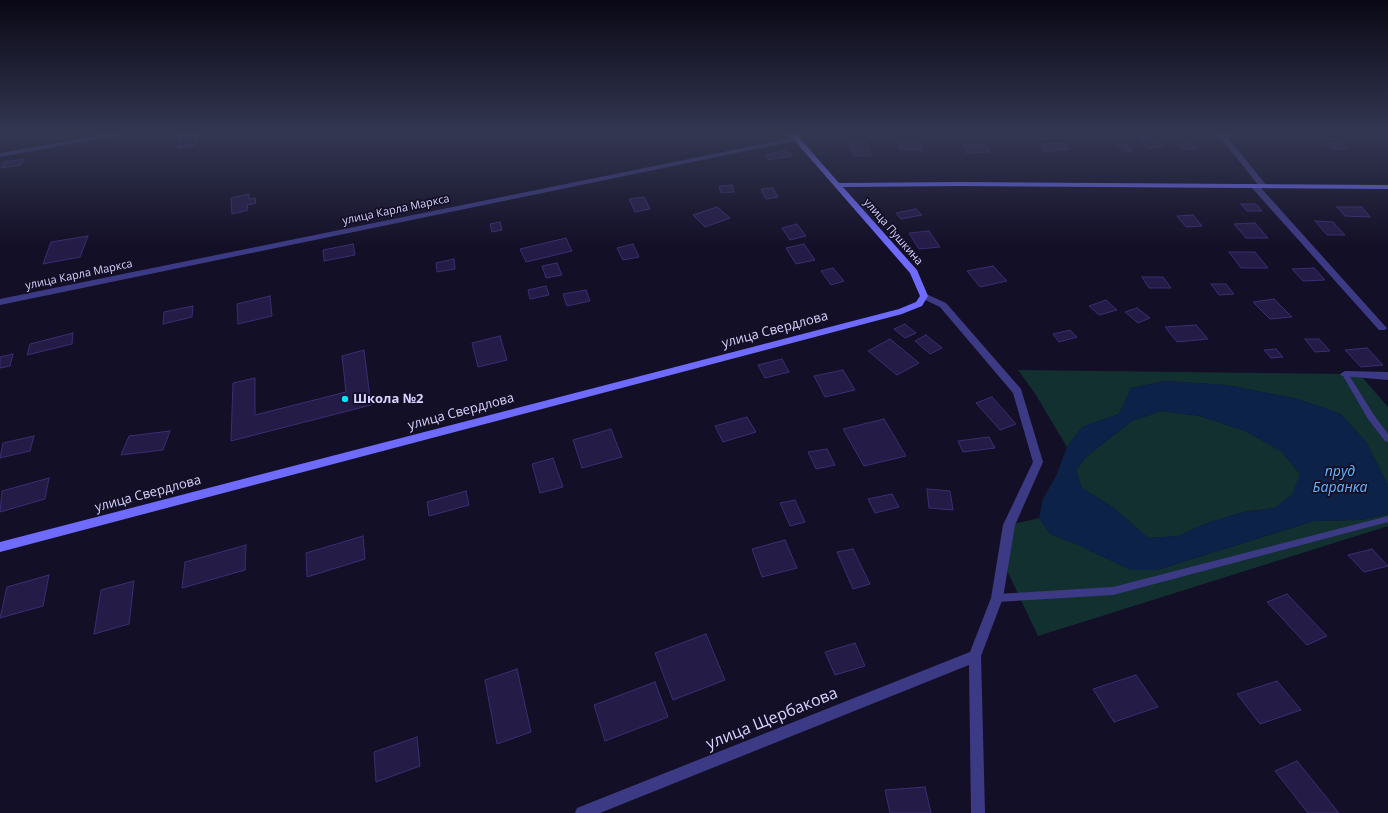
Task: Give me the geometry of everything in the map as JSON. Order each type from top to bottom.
[{"type":"main road","name":"улица Пушкина","points":[[825,171],[914,272],[924,296]]},
{"type":"main road","points":[[837,185],[966,184],[1388,187]]},
{"type":"main road","name":"улица Свердлова","points":[[0,547],[894,313],[918,304],[924,296]]},
{"type":"street","name":"улица Карла Маркса","points":[[0,302],[627,171]]},
{"type":"street","points":[[1248,171],[1259,186],[1382,328]]},
{"type":"street","points":[[924,296],[943,305],[1018,392],[1038,462],[1009,525],[997,598],[975,656],[978,813]]},
{"type":"street","points":[[1345,374],[1388,376]]},
{"type":"street","name":"улица Щербакова","points":[[582,813],[975,656]]},
{"type":"lane","points":[[1345,374],[1372,417],[1388,438]]},
{"type":"lane","points":[[997,598],[1113,591],[1388,519]]},
{"type":"green space","points":[[1018,370],[1345,374],[1362,377],[1388,407],[1388,485],[1366,442],[1341,414],[1298,399],[1226,385],[1166,381],[1131,388],[1119,414],[1082,427],[1067,447],[1036,395]]},
{"type":"green space","points":[[1161,411],[1200,416],[1245,431],[1281,451],[1300,474],[1293,494],[1275,508],[1244,512],[1207,523],[1178,536],[1148,538],[1114,508],[1082,488],[1076,470],[1087,456],[1132,421]]},
{"type":"green space","points":[[1388,514],[1388,526],[1038,636],[1003,562],[1009,525],[1039,518],[1050,534],[1076,544],[1131,570],[1157,570],[1314,521],[1360,520]]},
{"type":"water","name":"пруд Баранка","points":[[1166,381],[1226,385],[1298,399],[1341,414],[1366,442],[1388,485],[1388,514],[1360,520],[1314,521],[1157,570],[1131,570],[1076,544],[1050,534],[1039,518],[1043,499],[1057,474],[1067,447],[1082,427],[1119,414],[1131,388]],"holes":[[[1161,411],[1200,416],[1245,431],[1281,451],[1300,474],[1293,493],[1275,508],[1244,512],[1207,523],[1178,536],[1148,538],[1114,508],[1082,488],[1076,470],[1087,456],[1132,421]]]},
{"type":"building","points":[[732,185],[734,192],[721,193],[719,186]]},
{"type":"building","points":[[773,188],[778,197],[766,199],[761,189]]},
{"type":"building","points":[[249,194],[249,199],[255,198],[256,203],[247,205],[248,210],[232,214],[231,198]]},
{"type":"building","points":[[644,197],[650,209],[635,212],[629,199]]},
{"type":"building","points":[[1241,204],[1256,204],[1262,211],[1247,211]]},
{"type":"building","points":[[717,207],[730,218],[705,227],[693,215]]},
{"type":"building","points":[[1337,207],[1362,207],[1370,217],[1345,216]]},
{"type":"building","points":[[916,209],[922,215],[901,219],[896,213]]},
{"type":"building","points":[[1193,215],[1202,226],[1186,227],[1177,216]]},
{"type":"building","points":[[1315,221],[1333,222],[1345,235],[1327,235]]},
{"type":"building","points":[[500,222],[502,230],[492,232],[490,224]]},
{"type":"building","points":[[1255,223],[1268,238],[1246,238],[1234,224]]},
{"type":"building","points":[[797,224],[806,236],[790,240],[782,228]]},
{"type":"building","points":[[929,231],[940,247],[919,249],[909,233]]},
{"type":"building","points":[[88,236],[80,257],[43,264],[51,242]]},
{"type":"building","points":[[566,238],[572,251],[526,262],[520,249]]},
{"type":"building","points":[[353,244],[355,255],[324,261],[323,250]]},
{"type":"building","points":[[633,244],[639,257],[623,260],[617,248]]},
{"type":"building","points":[[804,244],[815,260],[796,264],[786,248]]},
{"type":"building","points":[[1229,252],[1255,252],[1268,268],[1241,268]]},
{"type":"building","points":[[454,259],[455,269],[437,272],[436,263]]},
{"type":"building","points":[[557,263],[562,275],[546,278],[542,266]]},
{"type":"building","points":[[993,266],[1007,281],[980,287],[967,271]]},
{"type":"building","points":[[833,268],[844,281],[831,285],[821,271]]},
{"type":"building","points":[[1314,268],[1325,280],[1303,281],[1292,269]]},
{"type":"building","points":[[1142,277],[1163,277],[1171,288],[1149,288]]},
{"type":"building","points":[[1211,284],[1226,284],[1234,294],[1219,295]]},
{"type":"building","points":[[546,286],[549,295],[530,299],[528,290]]},
{"type":"building","points":[[586,290],[590,301],[567,306],[563,294]]},
{"type":"building","points":[[270,296],[272,316],[238,324],[237,304]]},
{"type":"building","points":[[1274,299],[1292,317],[1270,319],[1253,302]]},
{"type":"building","points":[[1106,300],[1117,310],[1099,315],[1089,306]]},
{"type":"building","points":[[193,306],[192,317],[163,324],[164,312]]},
{"type":"building","points":[[1137,308],[1150,318],[1138,323],[1125,312]]},
{"type":"building","points":[[905,324],[916,333],[905,338],[894,329]]},
{"type":"building","points":[[1196,325],[1208,339],[1177,342],[1165,327]]},
{"type":"building","points":[[1070,330],[1077,337],[1059,342],[1053,334]]},
{"type":"building","points":[[73,333],[72,344],[27,355],[30,344]]},
{"type":"building","points":[[926,335],[942,348],[930,354],[915,341]]},
{"type":"building","points":[[500,336],[507,360],[478,367],[472,343]]},
{"type":"building","points":[[890,339],[919,363],[897,375],[868,351]]},
{"type":"building","points":[[1305,339],[1319,339],[1330,351],[1315,352]]},
{"type":"building","points":[[1367,348],[1383,365],[1361,367],[1345,350]]},
{"type":"building","points":[[1276,349],[1283,357],[1271,358],[1264,350]]},
{"type":"building","name":"Школа №2","points":[[364,350],[371,405],[231,441],[233,383],[255,378],[255,415],[346,392],[342,356]]},
{"type":"building","points":[[13,354],[10,366],[0,368],[0,357]]},
{"type":"building","points":[[782,359],[789,372],[765,378],[758,365]]},
{"type":"building","points":[[843,370],[855,390],[825,397],[814,376]]},
{"type":"building","points":[[992,397],[1016,424],[1000,430],[976,403]]},
{"type":"building","points":[[747,417],[756,432],[723,442],[715,426]]},
{"type":"building","points":[[884,419],[906,456],[864,466],[843,429]]},
{"type":"building","points":[[611,429],[622,457],[582,468],[573,440]]},
{"type":"building","points":[[170,431],[163,450],[121,455],[129,436]]},
{"type":"building","points":[[34,436],[30,451],[0,458],[3,443]]},
{"type":"building","points":[[989,437],[995,448],[963,452],[958,441]]},
{"type":"building","points":[[827,449],[835,465],[816,469],[808,452]]},
{"type":"building","points":[[553,458],[563,487],[540,493],[532,464]]},
{"type":"building","points":[[49,478],[45,499],[0,512],[2,491]]},
{"type":"building","points":[[927,489],[950,491],[953,510],[929,508]]},
{"type":"building","points":[[466,491],[469,505],[429,516],[427,502]]},
{"type":"building","points":[[892,494],[899,507],[875,513],[868,499]]},
{"type":"building","points":[[795,500],[805,522],[790,526],[780,503]]},
{"type":"building","points":[[363,536],[365,559],[307,577],[306,553]]},
{"type":"building","points":[[785,540],[797,568],[762,577],[752,549]]},
{"type":"building","points":[[246,545],[245,570],[182,588],[185,562]]},
{"type":"building","points":[[853,549],[870,584],[853,589],[837,552]]},
{"type":"building","points":[[1372,549],[1388,566],[1364,572],[1348,555]]},
{"type":"building","points":[[49,575],[43,606],[0,618],[7,587]]},
{"type":"building","points":[[134,581],[129,624],[94,634],[101,590]]},
{"type":"building","points":[[1287,594],[1327,636],[1307,645],[1267,602]]},
{"type":"building","points":[[706,634],[725,680],[673,700],[655,653]]},
{"type":"building","points":[[855,643],[865,666],[835,675],[825,652]]},
{"type":"building","points":[[517,669],[531,732],[497,744],[485,680]]},
{"type":"building","points":[[1136,675],[1158,707],[1114,722],[1093,689]]},
{"type":"building","points":[[1277,681],[1301,710],[1260,724],[1237,694]]},
{"type":"building","points":[[655,682],[668,717],[605,741],[594,705]]},
{"type":"building","points":[[417,737],[420,766],[376,782],[374,752]]},
{"type":"building","points":[[1297,761],[1339,813],[1308,813],[1275,771]]},
{"type":"building","points":[[925,787],[931,813],[890,813],[885,790]]},
{"type":"place","name":"Школа №2","points":[[345,399]]}]
